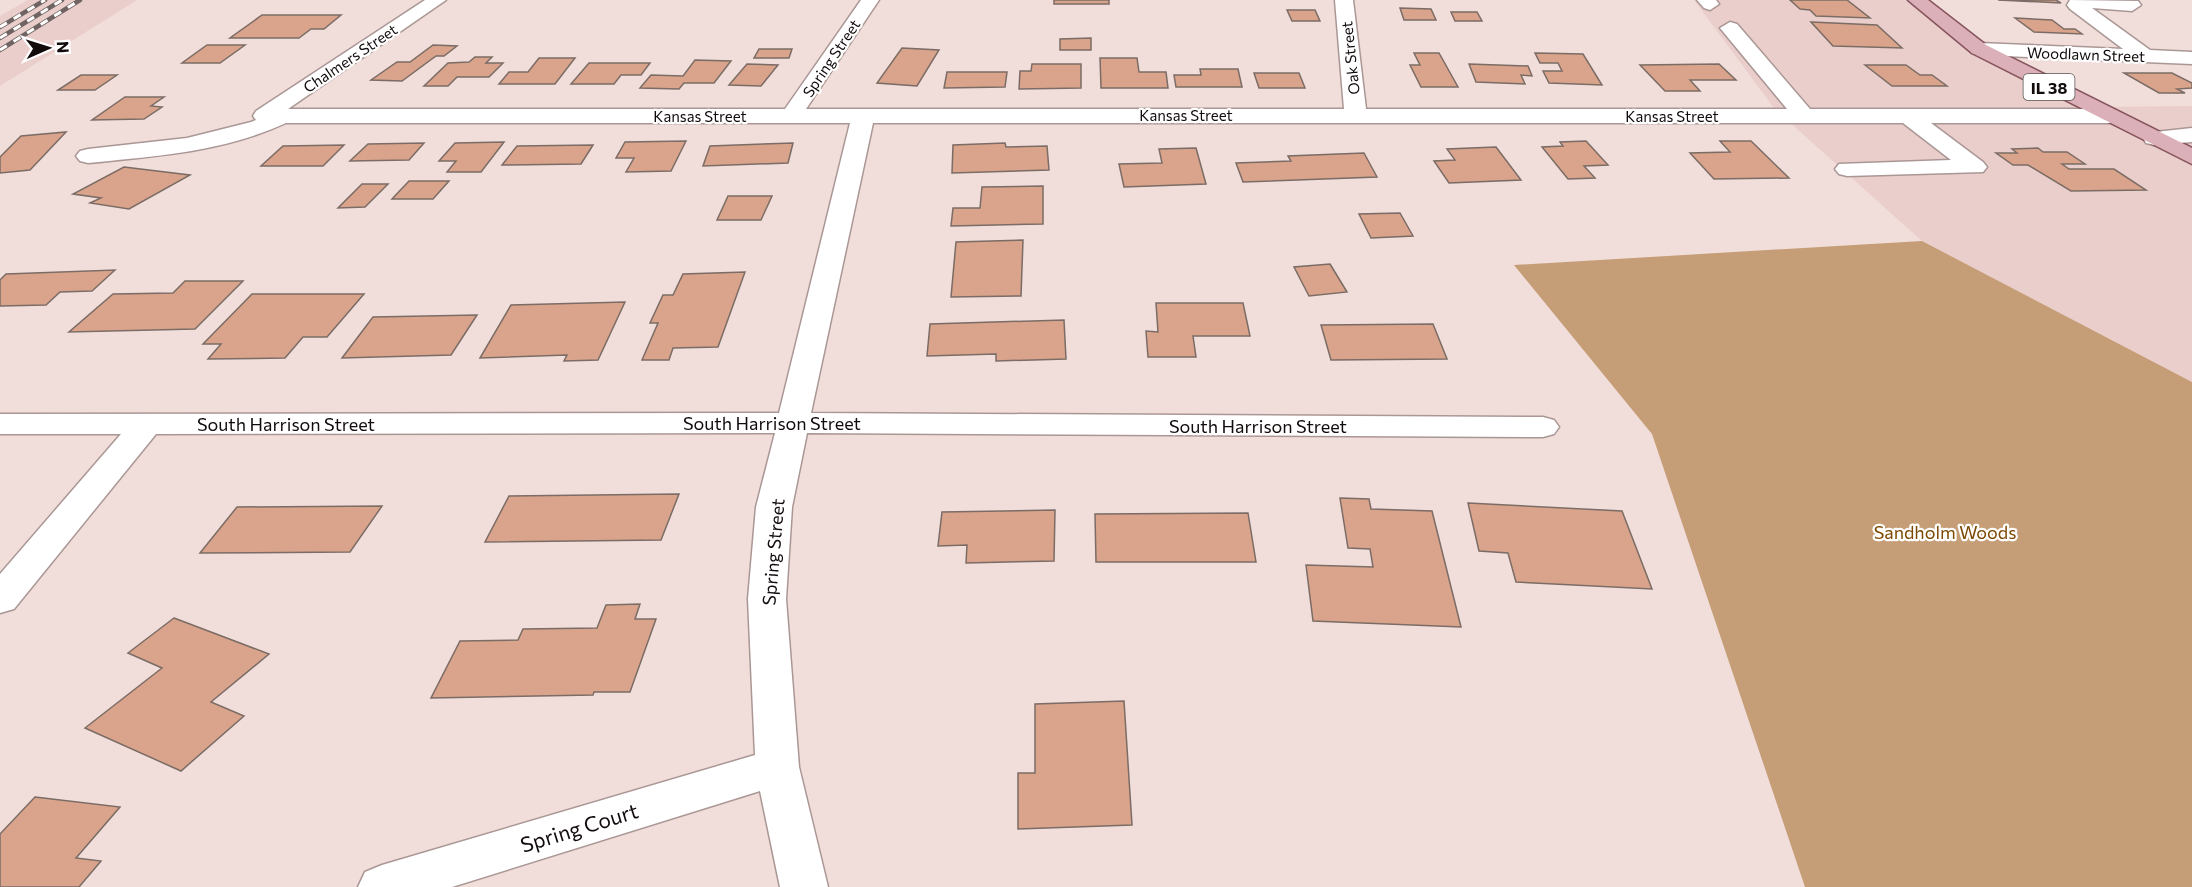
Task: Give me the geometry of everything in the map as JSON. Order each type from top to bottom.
[{"type":"main road","name":"IL 38","points":[[1917,0],[1979,49],[2192,157]]},
{"type":"street","name":"Chalmers Street","points":[[273,116],[437,0]]},
{"type":"street","name":"Spring Street","points":[[792,116],[870,0]]},
{"type":"street","name":"Oak Street","points":[[1344,0],[1356,115]]},
{"type":"street","points":[[2132,5],[2078,2],[2076,5],[2145,56],[2192,79]]},
{"type":"street","points":[[1730,28],[1803,116]]},
{"type":"street","name":"Woodlawn Street","points":[[1979,49],[2192,58]]},
{"type":"street","name":"Kansas Street","points":[[273,116],[2109,116]]},
{"type":"street","points":[[88,156],[203,143],[239,135],[273,116]]},
{"type":"street","name":"Spring Street","points":[[804,887],[777,766],[766,599],[774,507],[795,423],[862,116]]},
{"type":"street","points":[[1847,169],[1975,167],[1908,116]]},
{"type":"street","points":[[2154,138],[2192,135]]},
{"type":"street","name":"South Harrison Street","points":[[0,424],[795,423],[1543,428]]},
{"type":"street","points":[[0,599],[147,424]]},
{"type":"street","name":"Spring Court","points":[[382,887],[777,766]]},
{"type":"shaded area","points":[[28,0],[137,0],[0,86],[0,16]]},
{"type":"shaded area","points":[[1694,0],[1911,0],[2096,113],[1777,112]]},
{"type":"shaded area","points":[[2192,106],[2192,154],[2097,107]]},
{"type":"shaded area","points":[[1786,119],[2109,120],[2192,162],[2192,382],[1922,241]]},
{"type":"green space","name":"Sandholm Woods","points":[[1922,241],[2192,382],[2192,887],[1805,887],[1652,434],[1514,265]]},
{"type":"building","points":[[1054,0],[1109,0],[1109,4],[1054,4]]},
{"type":"building","points":[[1790,0],[1847,0],[1870,18],[1816,16],[1810,10],[1800,9]]},
{"type":"building","points":[[1998,0],[2056,0],[2061,3]]},
{"type":"building","points":[[1400,8],[1431,9],[1436,20],[1404,20]]},
{"type":"building","points":[[1287,10],[1315,10],[1320,21],[1292,21]]},
{"type":"building","points":[[1451,12],[1477,12],[1482,21],[1455,21]]},
{"type":"building","points":[[262,15],[341,15],[324,29],[311,29],[299,38],[230,38]]},
{"type":"building","points":[[2015,18],[2052,20],[2064,29],[2075,29],[2082,34],[2034,32]]},
{"type":"building","points":[[1811,22],[1877,25],[1902,48],[1833,46]]},
{"type":"building","points":[[1091,38],[1091,50],[1060,50],[1060,39]]},
{"type":"building","points":[[207,45],[245,45],[220,63],[182,63]]},
{"type":"building","points":[[433,45],[457,46],[444,56],[436,56],[402,81],[371,80],[397,62],[410,62]]},
{"type":"building","points":[[902,48],[939,50],[917,86],[877,83]]},
{"type":"building","points":[[759,49],[792,49],[789,58],[754,58]]},
{"type":"building","points":[[1414,53],[1439,53],[1458,87],[1421,87],[1410,65],[1420,65]]},
{"type":"building","points":[[1535,53],[1583,54],[1602,85],[1549,83],[1543,71],[1562,71],[1558,63],[1540,63]]},
{"type":"building","points":[[475,57],[492,57],[486,63],[503,63],[489,77],[457,77],[448,86],[424,86],[448,63],[469,62]]},
{"type":"building","points":[[539,58],[575,58],[555,84],[499,84],[509,72],[528,72]]},
{"type":"building","points":[[1100,58],[1137,58],[1139,72],[1166,72],[1168,88],[1101,88]]},
{"type":"building","points":[[695,60],[731,61],[714,83],[684,83],[679,89],[640,88],[651,75],[683,76]]},
{"type":"building","points":[[589,63],[650,63],[641,75],[621,75],[614,84],[571,84]]},
{"type":"building","points":[[747,64],[778,65],[761,86],[729,85]]},
{"type":"building","points":[[1032,64],[1081,64],[1081,88],[1019,89],[1020,71],[1031,71]]},
{"type":"building","points":[[1469,64],[1528,66],[1532,76],[1521,75],[1525,84],[1476,82]]},
{"type":"building","points":[[1719,64],[1736,80],[1690,80],[1700,91],[1665,91],[1640,65]]},
{"type":"building","points":[[1865,65],[1906,65],[1920,75],[1932,75],[1947,86],[1892,86]]},
{"type":"building","points":[[1200,69],[1238,69],[1242,87],[1176,87],[1174,75],[1201,75]]},
{"type":"building","points":[[947,72],[1007,72],[1005,87],[944,88]]},
{"type":"building","points":[[1254,73],[1299,73],[1305,88],[1259,88]]},
{"type":"building","points":[[2124,73],[2172,73],[2192,83],[2192,88],[2177,89],[2185,93],[2159,93]]},
{"type":"building","points":[[81,75],[117,75],[95,90],[58,90]]},
{"type":"building","points":[[125,97],[164,97],[151,106],[162,107],[144,119],[92,120]]},
{"type":"building","points":[[66,132],[30,170],[0,173],[0,157],[21,136]]},
{"type":"building","points":[[686,141],[671,171],[626,172],[634,158],[616,158],[625,142]]},
{"type":"building","points":[[1586,141],[1608,165],[1584,166],[1595,178],[1568,179],[1542,147],[1563,146],[1560,142]]},
{"type":"building","points":[[1720,141],[1751,141],[1789,178],[1714,179],[1690,153],[1730,152]]},
{"type":"building","points":[[504,142],[481,172],[447,172],[456,161],[439,161],[455,143]]},
{"type":"building","points":[[424,143],[409,160],[350,161],[368,144]]},
{"type":"building","points":[[793,143],[788,163],[703,166],[710,146]]},
{"type":"building","points":[[1005,143],[1006,147],[1047,146],[1049,170],[952,173],[953,145]]},
{"type":"building","points":[[344,145],[323,166],[261,166],[283,146]]},
{"type":"building","points":[[593,145],[581,164],[502,165],[517,146]]},
{"type":"building","points":[[1496,147],[1521,180],[1449,183],[1434,161],[1455,160],[1447,149]]},
{"type":"building","points":[[1196,148],[1206,184],[1124,187],[1119,164],[1162,163],[1159,149]]},
{"type":"building","points":[[2038,148],[2043,152],[2067,152],[2085,164],[2062,164],[2069,169],[2114,169],[2146,190],[2071,191],[2028,165],[2013,165],[1996,153],[2017,153],[2012,149]]},
{"type":"building","points":[[1364,153],[1377,177],[1243,182],[1236,163],[1291,161],[1288,156]]},
{"type":"building","points":[[124,167],[190,175],[129,209],[90,203],[101,198],[73,194]]},
{"type":"building","points":[[409,181],[449,181],[433,199],[392,199]]},
{"type":"building","points":[[362,184],[388,184],[365,207],[338,208]]},
{"type":"building","points":[[1043,186],[1043,224],[951,226],[953,208],[980,208],[982,187]]},
{"type":"building","points":[[728,196],[772,196],[761,220],[717,220]]},
{"type":"building","points":[[1400,213],[1413,236],[1371,238],[1359,214]]},
{"type":"building","points":[[1023,240],[1021,296],[951,297],[956,242]]},
{"type":"building","points":[[1330,264],[1347,292],[1309,296],[1294,267]]},
{"type":"building","points":[[115,270],[92,291],[60,292],[46,305],[0,306],[0,280],[6,274]]},
{"type":"building","points":[[745,272],[718,347],[673,348],[669,360],[642,360],[658,323],[650,323],[663,295],[673,295],[683,274]]},
{"type":"building","points":[[185,281],[243,281],[195,329],[69,332],[113,294],[173,293]]},
{"type":"building","points":[[252,294],[364,294],[327,337],[303,337],[285,358],[208,359],[221,344],[203,344]]},
{"type":"building","points":[[625,302],[598,360],[564,361],[567,355],[480,358],[511,305]]},
{"type":"building","points":[[1156,303],[1243,303],[1250,336],[1193,336],[1196,357],[1148,357],[1146,331],[1158,332]]},
{"type":"building","points":[[477,315],[451,355],[342,358],[373,317]]},
{"type":"building","points":[[1064,320],[1066,359],[996,361],[996,354],[927,356],[930,324]]},
{"type":"building","points":[[1433,324],[1447,359],[1331,360],[1321,325]]},
{"type":"building","points":[[679,494],[661,540],[485,542],[509,496]]},
{"type":"building","points":[[1340,498],[1369,499],[1371,509],[1432,511],[1461,627],[1313,621],[1306,565],[1373,567],[1370,549],[1348,548]]},
{"type":"building","points":[[1468,503],[1622,511],[1652,589],[1516,582],[1508,553],[1479,551]]},
{"type":"building","points":[[382,506],[350,552],[200,553],[237,507]]},
{"type":"building","points":[[1055,510],[1054,561],[966,563],[967,545],[938,546],[942,512]]},
{"type":"building","points":[[1248,513],[1256,562],[1096,562],[1095,514]]},
{"type":"building","points":[[640,604],[635,619],[656,619],[630,692],[594,692],[593,695],[431,698],[460,641],[518,640],[523,629],[597,628],[606,605]]},
{"type":"building","points":[[174,618],[269,654],[211,702],[244,716],[181,771],[85,728],[162,668],[128,653]]},
{"type":"building","points":[[1124,701],[1132,825],[1018,829],[1018,773],[1035,773],[1035,704]]},
{"type":"building","points":[[35,797],[120,807],[76,858],[101,861],[79,887],[0,887],[0,834]]},
{"type":"railway","points":[[0,27],[45,0]]},
{"type":"railway","points":[[0,38],[62,0]]},
{"type":"railway","points":[[0,50],[80,0]]}]
